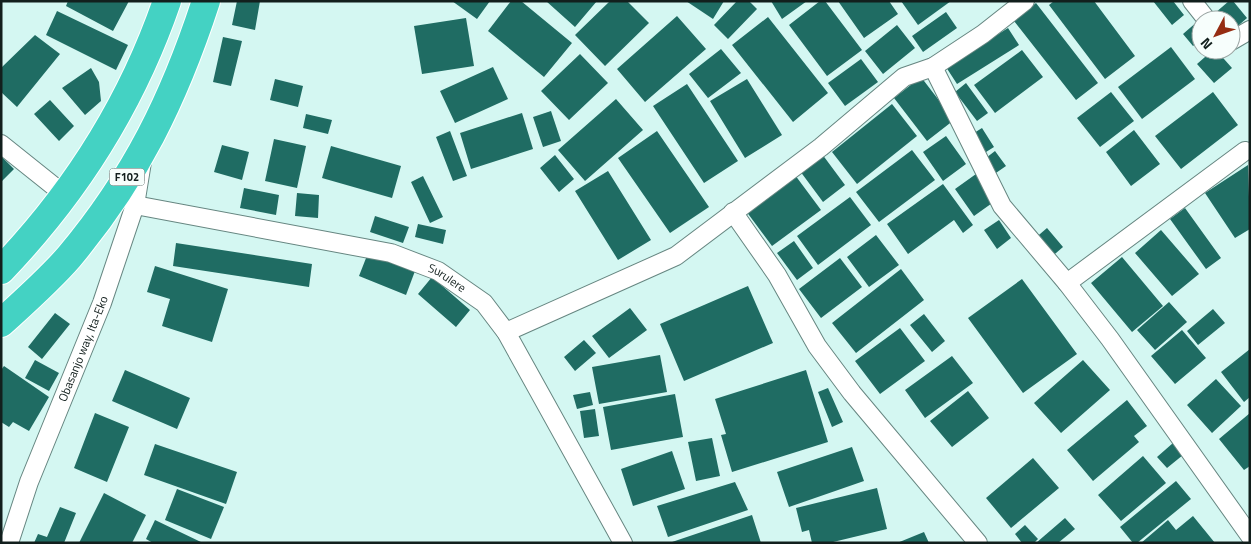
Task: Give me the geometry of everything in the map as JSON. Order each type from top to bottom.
[{"type":"highway","points":[[1,270],[37,233],[66,196],[102,142],[128,96],[154,39],[167,1]]},
{"type":"highway","name":"F102","points":[[1,323],[68,258],[107,208],[143,152],[172,96],[206,1]]},
{"type":"street","points":[[506,332],[676,256],[821,147],[904,77],[932,67],[983,34],[1025,1]]},
{"type":"street","points":[[932,67],[1002,206],[1110,339],[1250,536]]},
{"type":"street","points":[[1,144],[66,196]]},
{"type":"street","points":[[1066,283],[1245,151]]},
{"type":"street","name":"Obasanjo way, Ita-Eko","points":[[8,543],[29,482],[102,302],[135,205],[143,152]]},
{"type":"street","name":"Surulere","points":[[135,205],[391,253],[438,271],[484,303],[506,332],[623,543]]},
{"type":"street","points":[[733,212],[777,275],[817,346],[852,393],[907,456],[978,543]]},
{"type":"building","points":[[68,1],[129,1],[113,31],[66,6]]},
{"type":"building","points":[[237,1],[260,1],[255,30],[232,25]]},
{"type":"building","points":[[452,1],[490,1],[477,19]]},
{"type":"building","points":[[511,1],[521,1],[572,43],[544,77],[488,31]]},
{"type":"building","points":[[546,1],[597,1],[575,27]]},
{"type":"building","points":[[610,1],[627,1],[649,23],[605,66],[575,35]]},
{"type":"building","points":[[686,1],[724,1],[713,19]]},
{"type":"building","points":[[737,1],[749,1],[757,9],[728,39],[714,25]]},
{"type":"building","points":[[771,1],[807,1],[782,19]]},
{"type":"building","points":[[820,1],[825,1],[862,50],[827,76],[789,25]]},
{"type":"building","points":[[838,1],[889,1],[898,14],[864,38]]},
{"type":"building","points":[[901,1],[951,1],[918,25]]},
{"type":"building","points":[[1054,1],[1094,1],[1135,56],[1105,79],[1049,5]]},
{"type":"building","points":[[1153,1],[1173,1],[1184,15],[1172,25]]},
{"type":"building","points":[[1229,1],[1233,1],[1240,10],[1218,10]]},
{"type":"building","points":[[1036,3],[1098,83],[1076,100],[1014,21]]},
{"type":"building","points":[[57,11],[128,45],[116,70],[46,35]]},
{"type":"building","points":[[1241,11],[1247,18],[1241,23]]},
{"type":"building","points":[[946,12],[957,28],[923,52],[912,36]]},
{"type":"building","points":[[677,16],[706,49],[645,102],[617,69]]},
{"type":"building","points":[[768,17],[828,93],[793,122],[732,45]]},
{"type":"building","points":[[466,18],[474,66],[422,74],[414,26]]},
{"type":"building","points":[[897,25],[915,48],[883,74],[865,51]]},
{"type":"building","points":[[1191,27],[1191,44],[1183,34]]},
{"type":"building","points":[[1008,28],[1019,45],[957,84],[946,67]]},
{"type":"building","points":[[35,35],[60,54],[17,107],[1,92],[1,68]]},
{"type":"building","points":[[223,37],[242,41],[231,86],[213,82]]},
{"type":"building","points":[[1171,47],[1195,79],[1142,119],[1118,87]]},
{"type":"building","points":[[721,49],[741,73],[708,98],[689,74]]},
{"type":"building","points":[[1022,50],[1043,77],[995,113],[974,85]]},
{"type":"building","points":[[580,54],[608,83],[569,120],[541,91]]},
{"type":"building","points":[[861,59],[878,82],[845,106],[828,83]]},
{"type":"building","points":[[1202,60],[1225,60],[1232,68],[1214,83],[1197,64]]},
{"type":"building","points":[[493,67],[508,99],[455,123],[440,91]]},
{"type":"building","points":[[91,68],[99,82],[101,101],[85,115],[62,88]]},
{"type":"building","points":[[921,77],[954,120],[927,141],[894,98]]},
{"type":"building","points":[[275,79],[303,86],[298,107],[270,100]]},
{"type":"building","points":[[747,79],[782,135],[745,158],[710,101]]},
{"type":"building","points":[[966,83],[988,113],[977,121],[955,92]]},
{"type":"building","points":[[687,84],[738,161],[704,183],[653,106]]},
{"type":"building","points":[[1111,92],[1134,121],[1100,147],[1077,118]]},
{"type":"building","points":[[1213,92],[1238,125],[1181,169],[1155,136]]},
{"type":"building","points":[[616,99],[643,130],[585,181],[558,150]]},
{"type":"building","points":[[50,100],[74,126],[59,141],[34,114]]},
{"type":"building","points":[[892,104],[917,136],[857,184],[832,152]]},
{"type":"building","points":[[551,111],[561,141],[543,147],[533,117]]},
{"type":"building","points":[[522,113],[533,149],[471,169],[460,133]]},
{"type":"building","points":[[306,114],[332,120],[328,134],[303,128]]},
{"type":"building","points":[[982,128],[994,147],[986,152],[974,133]]},
{"type":"building","points":[[1134,130],[1160,164],[1131,186],[1106,152]]},
{"type":"building","points":[[450,131],[467,176],[453,181],[436,137]]},
{"type":"building","points":[[657,131],[709,207],[670,233],[618,158]]},
{"type":"building","points":[[946,136],[966,164],[943,181],[923,152]]},
{"type":"building","points":[[274,139],[306,146],[297,188],[265,181]]},
{"type":"building","points":[[222,145],[249,152],[242,180],[214,172]]},
{"type":"building","points":[[331,146],[401,166],[392,198],[322,178]]},
{"type":"building","points":[[912,150],[935,180],[879,222],[856,192]]},
{"type":"building","points":[[995,151],[1006,166],[993,175],[982,161]]},
{"type":"building","points":[[822,154],[845,185],[823,202],[800,171]]},
{"type":"building","points":[[555,155],[574,179],[559,192],[540,168]]},
{"type":"building","points":[[1,156],[14,169],[1,182]]},
{"type":"building","points":[[1248,165],[1250,229],[1235,238],[1205,193]]},
{"type":"building","points":[[608,171],[651,240],[618,260],[575,191]]},
{"type":"building","points":[[976,174],[995,201],[974,216],[955,189]]},
{"type":"building","points":[[795,175],[821,210],[772,246],[746,211]]},
{"type":"building","points":[[423,176],[443,217],[430,223],[411,182]]},
{"type":"building","points":[[943,184],[973,225],[963,233],[954,220],[908,254],[887,224]]},
{"type":"building","points":[[244,188],[279,195],[276,215],[240,208]]},
{"type":"building","points":[[297,193],[319,195],[318,218],[295,216]]},
{"type":"building","points":[[850,197],[871,225],[818,265],[797,236]]},
{"type":"building","points":[[1185,208],[1221,258],[1206,269],[1170,219]]},
{"type":"building","points":[[375,216],[409,227],[403,243],[370,232]]},
{"type":"building","points":[[999,220],[1011,238],[997,249],[984,230]]},
{"type":"building","points":[[418,224],[446,230],[443,244],[415,237]]},
{"type":"building","points":[[1047,228],[1063,247],[1049,259],[1033,240]]},
{"type":"building","points":[[1161,230],[1199,274],[1172,296],[1135,253]]},
{"type":"building","points":[[876,235],[899,265],[869,287],[847,257]]},
{"type":"building","points":[[794,241],[813,268],[797,280],[777,253]]},
{"type":"building","points":[[176,243],[312,264],[309,287],[173,266]]},
{"type":"building","points":[[368,253],[415,271],[406,295],[359,276]]},
{"type":"building","points":[[1122,257],[1163,306],[1132,332],[1091,283]]},
{"type":"building","points":[[840,258],[862,287],[821,318],[799,289]]},
{"type":"building","points":[[155,266],[228,289],[212,342],[162,326],[170,299],[147,292]]},
{"type":"building","points":[[901,269],[924,300],[856,353],[832,323]]},
{"type":"building","points":[[432,277],[470,310],[456,327],[418,294]]},
{"type":"building","points":[[1022,279],[1077,354],[1023,393],[968,318]]},
{"type":"building","points":[[748,286],[773,343],[684,381],[660,324]]},
{"type":"building","points":[[1169,302],[1187,322],[1155,350],[1137,330]]},
{"type":"building","points":[[630,308],[647,330],[609,358],[592,336]]},
{"type":"building","points":[[1213,309],[1225,323],[1198,345],[1187,331]]},
{"type":"building","points":[[55,313],[70,324],[42,359],[28,347]]},
{"type":"building","points":[[924,314],[945,341],[932,352],[910,325]]},
{"type":"building","points":[[900,328],[925,361],[880,394],[855,361]]},
{"type":"building","points":[[1182,330],[1206,358],[1175,384],[1151,356]]},
{"type":"building","points":[[584,340],[596,353],[575,371],[564,357]]},
{"type":"building","points":[[1250,349],[1250,397],[1244,402],[1221,372]]},
{"type":"building","points":[[660,355],[667,392],[599,404],[592,367]]},
{"type":"building","points":[[952,356],[973,383],[925,418],[905,390]]},
{"type":"building","points":[[35,360],[59,373],[49,391],[25,378]]},
{"type":"building","points":[[1083,360],[1110,390],[1061,433],[1034,403]]},
{"type":"building","points":[[4,366],[49,397],[29,431],[13,422],[9,427],[1,422],[1,370]]},
{"type":"building","points":[[125,370],[190,398],[177,429],[112,401]]},
{"type":"building","points":[[806,370],[828,442],[732,472],[721,435],[726,434],[715,399]]},
{"type":"building","points":[[1216,379],[1241,406],[1212,433],[1187,405]]},
{"type":"building","points":[[828,388],[843,422],[832,427],[818,392]]},
{"type":"building","points":[[968,391],[989,418],[952,447],[930,421]]},
{"type":"building","points":[[590,392],[593,405],[577,409],[573,395]]},
{"type":"building","points":[[675,394],[683,437],[611,450],[603,407]]},
{"type":"building","points":[[1127,400],[1147,426],[1134,436],[1139,442],[1093,481],[1067,450]]},
{"type":"building","points":[[595,409],[599,436],[584,438],[580,411]]},
{"type":"building","points":[[95,413],[129,427],[107,482],[74,468]]},
{"type":"building","points":[[1250,413],[1250,466],[1244,470],[1219,439]]},
{"type":"building","points":[[712,438],[720,476],[696,481],[688,442]]},
{"type":"building","points":[[1173,443],[1183,455],[1167,468],[1157,457]]},
{"type":"building","points":[[155,444],[237,472],[226,504],[144,475]]},
{"type":"building","points":[[852,447],[864,481],[789,507],[777,472]]},
{"type":"building","points":[[672,451],[685,489],[633,506],[621,469]]},
{"type":"building","points":[[1143,456],[1166,483],[1121,521],[1098,495]]},
{"type":"building","points":[[1033,458],[1059,488],[1011,528],[986,498]]},
{"type":"building","points":[[1176,481],[1191,499],[1137,543],[1133,543],[1120,527]]},
{"type":"building","points":[[735,482],[748,510],[668,537],[657,506]]},
{"type":"building","points":[[877,488],[887,529],[829,543],[812,543],[809,530],[802,532],[796,508]]},
{"type":"building","points":[[177,489],[224,507],[211,539],[165,520]]},
{"type":"building","points":[[104,493],[146,515],[132,543],[79,543]]},
{"type":"building","points":[[60,507],[76,513],[64,543],[34,543],[38,534],[47,537]]},
{"type":"building","points":[[752,515],[761,543],[672,543],[672,542]]},
{"type":"building","points":[[1193,516],[1215,543],[1141,543],[1168,520],[1176,530]]},
{"type":"building","points":[[1065,518],[1075,529],[1058,543],[1036,543]]},
{"type":"building","points":[[155,520],[203,543],[153,543],[146,539]]},
{"type":"building","points":[[1025,525],[1038,539],[1034,543],[1022,543],[1015,534]]},
{"type":"building","points":[[924,532],[929,543],[897,543]]}]
